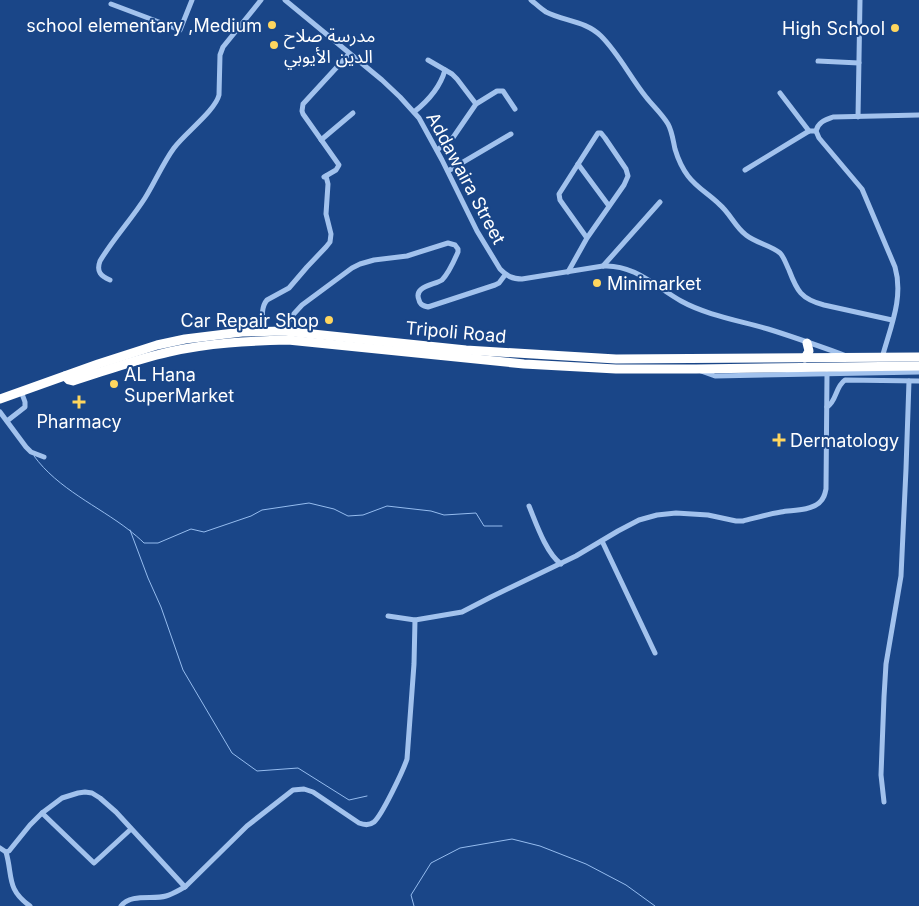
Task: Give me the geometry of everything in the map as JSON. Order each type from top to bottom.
[{"type":"highway","name":"Tripoli Road","points":[[0,399],[157,345],[185,339],[264,331],[284,331],[466,350],[616,359],[919,357]]},
{"type":"highway","points":[[65,376],[73,381],[141,359],[194,347],[250,341],[288,340],[524,364],[616,369],[919,366]]},
{"type":"highway","points":[[805,358],[809,351],[807,343]]},
{"type":"street","points":[[110,4],[180,30],[192,0]]},
{"type":"street","points":[[110,280],[99,273],[100,262],[143,201],[175,147],[218,101],[220,55],[223,47],[261,0]]},
{"type":"street","name":"Addawaira Street","points":[[285,0],[382,80],[419,118],[477,230],[500,269],[505,274]]},
{"type":"street","points":[[531,0],[544,11],[590,28],[599,34],[614,50],[646,97],[667,122],[683,169],[696,185],[725,209],[740,230],[779,253],[785,261],[794,285],[803,296],[815,303],[892,320]]},
{"type":"street","points":[[858,117],[860,0]]},
{"type":"street","points":[[264,331],[262,310],[264,303],[289,288],[330,242],[331,234],[326,214],[328,182],[325,176],[336,170],[339,165],[304,114],[302,107],[350,54]]},
{"type":"street","points":[[428,60],[457,79],[476,104]]},
{"type":"street","points":[[818,61],[859,63]]},
{"type":"street","points":[[414,112],[435,92],[445,70]]},
{"type":"street","points":[[437,150],[452,139],[476,104],[497,91],[499,90],[506,94],[515,109]]},
{"type":"street","points":[[780,93],[809,130]]},
{"type":"street","points":[[321,140],[353,113]]},
{"type":"street","points":[[882,358],[896,306],[897,274],[865,193],[857,181],[819,138],[816,131],[819,124],[833,117],[919,115]]},
{"type":"street","points":[[744,170],[809,130],[816,131]]},
{"type":"street","points":[[568,272],[587,238],[624,185],[628,176],[626,169],[604,135],[598,133],[560,190],[559,197],[587,238]]},
{"type":"street","points":[[448,171],[511,134]]},
{"type":"street","points":[[578,164],[609,206]]},
{"type":"street","points":[[603,266],[660,202]]},
{"type":"street","points":[[284,331],[291,316],[302,305],[352,268],[374,260],[407,256],[448,243],[455,245],[458,252],[445,276],[440,281],[425,286],[419,291],[419,301],[428,307],[495,285],[505,274],[522,279],[603,266],[617,266],[632,270],[675,298],[696,308],[771,330],[854,358]]},
{"type":"street","points":[[696,369],[715,376],[919,372]]},
{"type":"street","points":[[388,616],[415,620],[462,612],[561,564],[639,520],[657,514],[676,513],[742,521],[814,506],[821,502],[825,496],[826,489],[827,374]]},
{"type":"street","points":[[827,407],[834,402],[840,386],[845,380],[919,381]]},
{"type":"street","points":[[884,802],[881,775],[884,697],[886,664],[901,576],[909,381]]},
{"type":"street","points":[[7,421],[25,407],[21,391]]},
{"type":"street","points":[[0,412],[28,450],[44,458]]},
{"type":"street","points":[[529,506],[550,554],[561,564]]},
{"type":"street","points":[[602,541],[655,653]]},
{"type":"street","points":[[121,906],[123,903],[136,898],[166,896],[185,888],[247,826],[293,790],[304,788],[313,792],[359,823],[365,825],[375,822],[404,769],[407,759],[414,664],[415,620]]},
{"type":"street","points":[[6,852],[11,849],[42,813],[67,796],[85,792],[92,793],[116,812],[185,888]]},
{"type":"street","points":[[42,813],[94,863],[131,829]]},
{"type":"street","points":[[0,848],[6,852],[9,861],[12,887],[18,896],[30,906]]},
{"type":"waterway","points":[[34,456],[66,488],[117,521],[144,543],[158,543],[191,529],[204,532],[251,516],[262,510],[309,503],[334,509],[348,516],[363,515],[387,506],[431,511],[444,515],[476,513],[484,526],[502,526]]},
{"type":"waterway","points":[[130,530],[161,607],[183,670],[232,753],[257,771],[298,768],[349,800],[367,796]]},
{"type":"waterway","points":[[414,906],[411,895],[431,863],[460,848],[512,839],[540,846],[586,864],[626,885],[655,906]]},
{"type":"place","name":"school elementary ,Medium","points":[[272,25]]},
{"type":"place","name":"High School","points":[[895,28]]},
{"type":"place","name":"مدرسة صلاح الدين الأيوبي","points":[[274,45]]},
{"type":"place","name":"Minimarket","points":[[597,283]]},
{"type":"place","name":"Car Repair Shop","points":[[329,320]]},
{"type":"place","name":"AL Hana SuperMarket","points":[[114,384]]},
{"type":"place","name":"Pharmacy","points":[[79,402]]},
{"type":"place","name":"Dermatology","points":[[779,440]]}]
